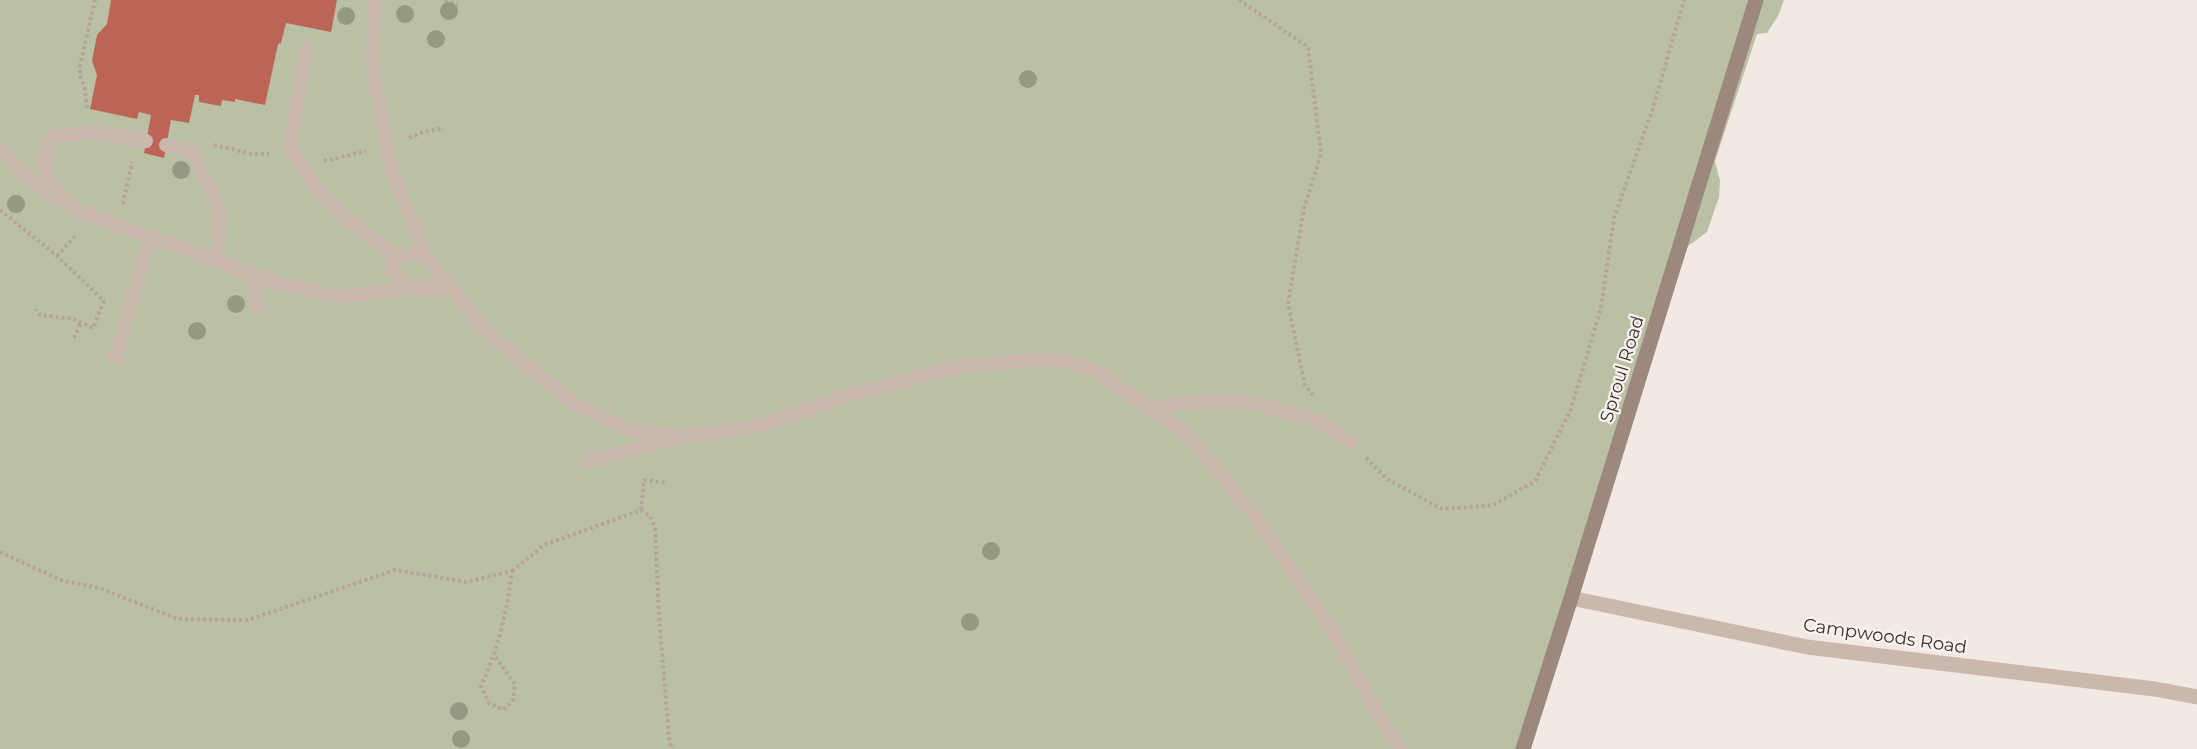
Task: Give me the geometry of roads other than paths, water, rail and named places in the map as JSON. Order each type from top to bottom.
[{"type":"main road","name":"Sproul Road","points":[[1522,749],[1756,0]]},
{"type":"street","name":"Campwoods Road","points":[[1571,598],[1807,647],[2155,689],[2197,697]]},
{"type":"lane","points":[[374,0],[373,71],[393,174],[425,255],[484,330],[576,405],[631,430],[681,437]]},
{"type":"lane","points":[[307,48],[290,146],[316,189],[338,211],[396,257],[411,254],[425,255]]},
{"type":"lane","points":[[76,210],[51,186],[43,162],[54,135],[103,133],[142,140]]},
{"type":"lane","points":[[166,145],[191,151],[219,207],[218,261]]},
{"type":"lane","points":[[0,147],[25,176],[76,210],[281,284],[337,296],[388,292],[407,287],[451,289]]},
{"type":"lane","points":[[115,357],[151,237]]},
{"type":"lane","points":[[396,257],[392,270],[407,287]]},
{"type":"lane","points":[[249,272],[259,308]]},
{"type":"lane","points":[[586,462],[681,437],[764,425],[844,397],[965,365],[1055,359],[1097,371],[1187,434],[1251,511],[1333,631],[1372,704],[1400,749]]},
{"type":"lane","points":[[1151,409],[1173,404],[1230,400],[1266,406],[1321,422],[1350,442]]}]
